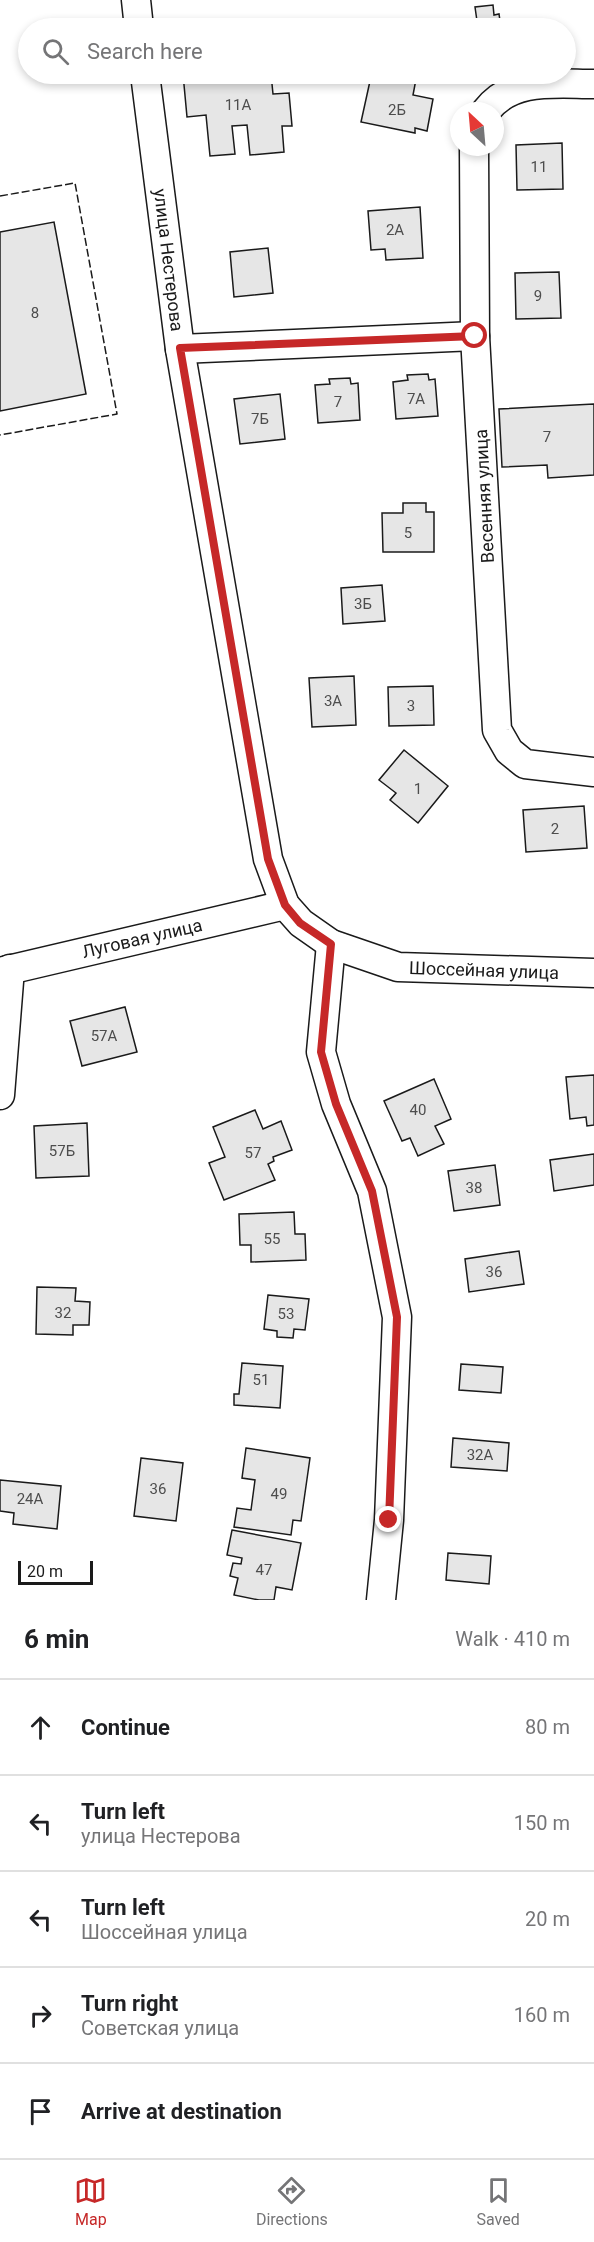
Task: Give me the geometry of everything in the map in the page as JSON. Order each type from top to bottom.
[{"type":"street","points":[[135,0],[138,18]]},
{"type":"street","name":"улица Нестерова","points":[[146,84],[180,348],[268,859],[285,905]]},
{"type":"street","points":[[493,102],[525,85],[594,84]]},
{"type":"street","name":"Весенняя улица","points":[[474,156],[475,336],[497,730],[509,752],[525,764],[594,772]]},
{"type":"street","points":[[180,348],[475,336]]},
{"type":"street","name":"Шоссейная улица","points":[[285,905],[300,923],[331,944],[399,967],[594,973]]},
{"type":"street","name":"Луговая улица","points":[[5,971],[285,905]]},
{"type":"street","points":[[331,944],[321,1052],[336,1104],[372,1191],[397,1317],[389,1520],[381,1600]]},
{"type":"street","points":[[0,1095],[5,971]]},
{"type":"building","points":[[493,5],[494,15],[499,14],[500,18],[477,18],[475,7]]},
{"type":"building","points":[[184,84],[272,84],[273,94],[289,93],[292,126],[282,126],[284,152],[250,155],[247,125],[232,126],[235,154],[210,156],[206,115],[187,117]]},
{"type":"building","points":[[369,84],[415,84],[413,95],[433,99],[427,131],[415,128],[415,133],[361,122]]},
{"type":"building","points":[[562,143],[563,189],[517,190],[516,145]]},
{"type":"building","points":[[420,207],[423,258],[386,260],[385,249],[371,250],[368,211]]},
{"type":"building","points":[[54,222],[86,394],[0,411],[0,232]]},
{"type":"building","points":[[268,248],[273,293],[234,297],[230,252]]},
{"type":"building","points":[[559,272],[561,318],[516,319],[515,273]]},
{"type":"building","points":[[428,374],[429,380],[435,379],[438,416],[396,419],[393,382],[408,380],[407,375]]},
{"type":"building","points":[[350,378],[351,384],[358,383],[360,420],[318,423],[315,385],[330,384],[329,379]]},
{"type":"building","points":[[280,394],[285,439],[240,444],[234,399]]},
{"type":"building","points":[[594,404],[594,475],[548,478],[547,465],[502,467],[499,409]]},
{"type":"building","points":[[403,503],[426,503],[426,512],[434,512],[434,552],[383,552],[382,513],[403,513]]},
{"type":"building","points":[[382,585],[385,621],[343,624],[341,588]]},
{"type":"building","points":[[354,676],[356,725],[312,727],[309,678]]},
{"type":"building","points":[[433,686],[434,725],[389,726],[388,687]]},
{"type":"building","points":[[404,750],[448,786],[418,823],[390,800],[396,793],[379,780]]},
{"type":"building","points":[[584,806],[587,848],[526,852],[523,810]]},
{"type":"building","points":[[125,1007],[137,1052],[82,1066],[70,1021]]},
{"type":"building","points":[[594,1075],[594,1125],[587,1126],[586,1117],[570,1119],[566,1077]]},
{"type":"building","points":[[434,1079],[451,1119],[435,1126],[444,1144],[418,1156],[410,1138],[402,1141],[384,1101]]},
{"type":"building","points":[[255,1110],[263,1129],[281,1121],[292,1150],[273,1157],[274,1161],[268,1164],[275,1180],[224,1200],[209,1163],[225,1157],[213,1127]]},
{"type":"building","points":[[87,1123],[89,1176],[36,1178],[34,1126]]},
{"type":"building","points":[[594,1154],[594,1185],[554,1191],[550,1160]]},
{"type":"building","points":[[495,1165],[500,1205],[454,1211],[448,1171]]},
{"type":"building","points":[[294,1212],[295,1234],[305,1234],[306,1260],[251,1262],[251,1245],[240,1245],[239,1214]]},
{"type":"building","points":[[519,1251],[524,1284],[469,1292],[465,1259]]},
{"type":"building","points":[[37,1287],[76,1288],[75,1301],[90,1302],[89,1325],[73,1325],[73,1335],[36,1334]]},
{"type":"building","points":[[268,1295],[309,1299],[305,1330],[294,1329],[293,1338],[277,1337],[277,1331],[264,1329]]},
{"type":"building","points":[[242,1363],[283,1366],[280,1408],[234,1405],[234,1394],[239,1394]]},
{"type":"building","points":[[461,1364],[503,1367],[501,1393],[459,1390]]},
{"type":"building","points":[[453,1438],[509,1443],[507,1471],[451,1467]]},
{"type":"building","points":[[246,1448],[310,1458],[301,1521],[293,1520],[291,1535],[234,1527],[237,1508],[251,1510],[255,1480],[242,1478]]},
{"type":"building","points":[[141,1458],[183,1463],[176,1521],[134,1516]]},
{"type":"building","points":[[0,1480],[61,1486],[57,1529],[13,1524],[14,1513],[0,1511]]},
{"type":"building","points":[[232,1530],[301,1543],[292,1590],[276,1587],[274,1600],[259,1600],[234,1595],[238,1578],[230,1576],[233,1563],[241,1564],[242,1558],[227,1555]]},
{"type":"building","points":[[448,1553],[491,1556],[489,1584],[446,1580]]},
{"type":"fence","points":[[0,196],[75,183],[117,414],[0,435]]},
{"type":"route","points":[[389,1520],[397,1317],[372,1191],[336,1104],[321,1052],[331,944],[300,923],[285,905],[268,859],[180,348],[475,336]]}]
